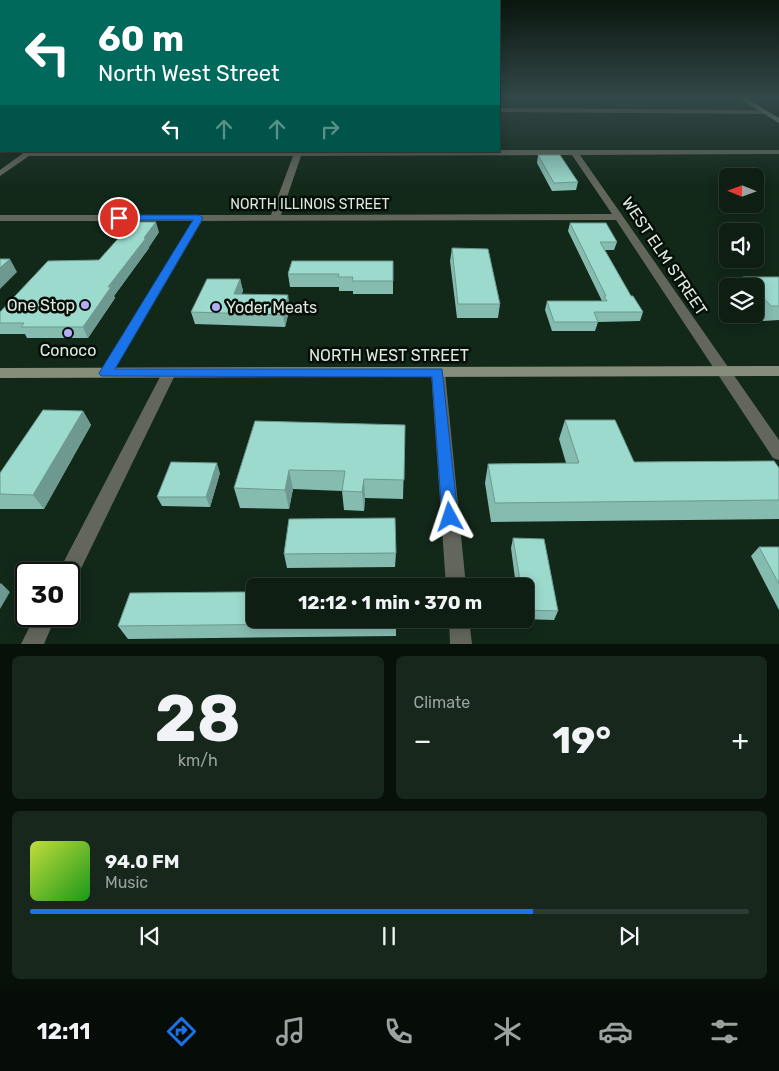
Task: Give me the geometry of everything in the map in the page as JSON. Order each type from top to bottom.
[{"type":"main road","name":"NORTH WEST STREET","points":[[0,373],[779,371]]},
{"type":"street","points":[[275,218],[299,152]]},
{"type":"street","points":[[0,174],[30,153],[779,152]]},
{"type":"street","name":"WEST ELM STREET","points":[[575,153],[779,453]]},
{"type":"street","name":"NORTH ILLINOIS STREET","points":[[0,218],[619,217]]},
{"type":"street","points":[[106,373],[199,218]]},
{"type":"street","points":[[438,372],[455,578]]},
{"type":"street","points":[[74,562],[169,373]]},
{"type":"street","points":[[32,644],[40,627]]},
{"type":"street","points":[[460,628],[461,644]]},
{"type":"building","points":[[538,155],[560,155],[578,182],[554,183]]},
{"type":"building","points":[[133,222],[156,222],[108,287],[111,287],[83,327],[21,327],[24,323],[0,323],[0,312],[48,261],[99,260]]},
{"type":"building","points":[[570,223],[606,223],[617,242],[600,242],[631,296],[633,296],[643,312],[594,312],[598,322],[554,322],[547,301],[607,301]]},
{"type":"building","points":[[452,248],[488,249],[500,304],[458,304]]},
{"type":"building","points":[[0,259],[10,259],[0,268]]},
{"type":"building","points":[[292,261],[393,261],[393,281],[352,281],[353,277],[338,277],[339,274],[288,274]]},
{"type":"building","points":[[779,277],[779,306],[771,306],[764,299],[764,278],[744,278]]},
{"type":"building","points":[[207,279],[240,279],[234,294],[288,295],[283,315],[191,312]]},
{"type":"building","points":[[43,410],[83,411],[33,495],[0,494],[0,473]]},
{"type":"building","points":[[565,420],[615,420],[634,462],[774,461],[779,468],[779,500],[495,503],[488,464],[579,463]]},
{"type":"building","points":[[255,421],[405,425],[404,480],[364,479],[362,492],[342,491],[345,471],[289,470],[285,490],[234,488]]},
{"type":"building","points":[[171,462],[217,463],[206,497],[157,497]]},
{"type":"building","points":[[395,518],[396,553],[284,554],[289,519]]},
{"type":"building","points":[[513,538],[544,539],[558,611],[534,610],[534,578],[520,578]]},
{"type":"building","points":[[759,547],[779,547],[779,584]]},
{"type":"building","points":[[246,592],[246,625],[118,626],[130,593]]},
{"type":"place","name":"One Stop","points":[[85,305]]},
{"type":"place","name":"Yoder Meats","points":[[216,307]]},
{"type":"place","name":"Conoco","points":[[68,333]]},
{"type":"route","points":[[119,218],[199,218],[106,373],[438,372],[450,517]]}]
